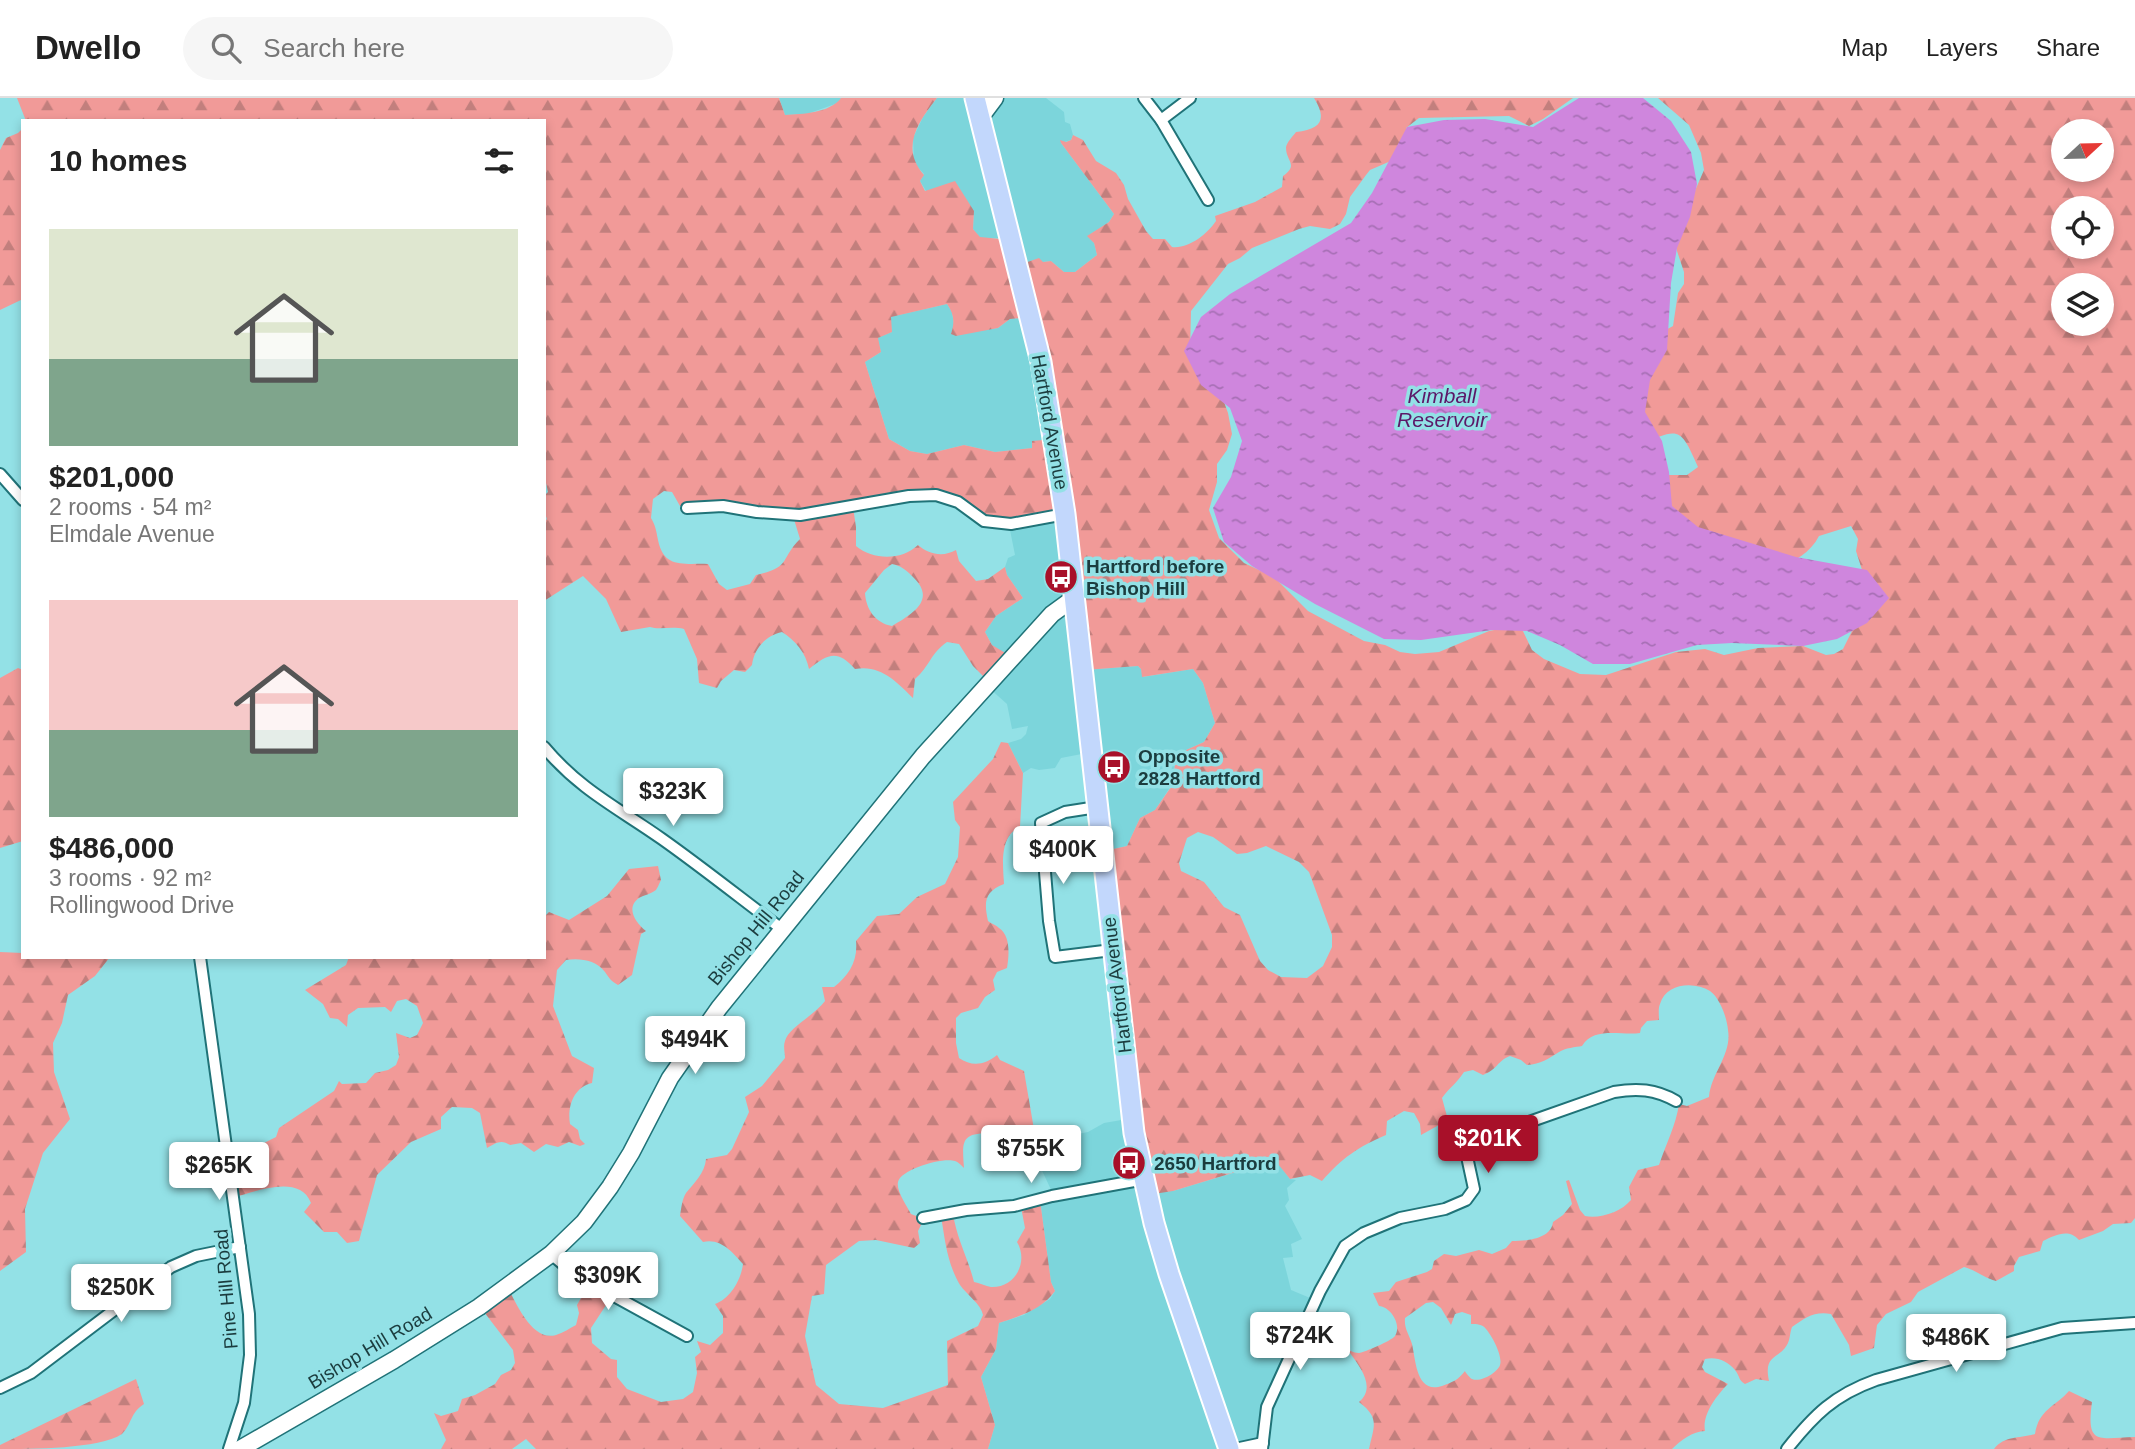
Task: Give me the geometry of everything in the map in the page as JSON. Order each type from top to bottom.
[{"type":"highway","name":"Hartford Avenue","points":[[975,98],[1041,362],[1065,514],[1134,1133],[1154,1223],[1169,1274],[1229,1449]]},
{"type":"street","points":[[981,118],[995,98]]},
{"type":"street","points":[[1143,98],[1161,120],[1208,200]]},
{"type":"street","points":[[1161,120],[1190,98]]},
{"type":"street","points":[[0,474],[21,498]]},
{"type":"street","points":[[687,508],[723,506],[800,515],[909,496],[936,495],[958,502],[984,521],[1011,524],[1065,514]]},
{"type":"street","name":"Bishop Hill Road","points":[[240,1449],[394,1360],[478,1307],[551,1254],[584,1222],[631,1153],[670,1078],[719,1008],[933,745],[1044,622],[1074,598]]},
{"type":"street","points":[[546,749],[571,777],[590,792],[663,839],[783,930]]},
{"type":"street","points":[[1097,807],[1065,812],[1041,823],[1049,921],[1055,957],[1112,950]]},
{"type":"street","name":"Pine Hill Road","points":[[200,959],[249,1314],[250,1355],[244,1403],[229,1449]]},
{"type":"street","points":[[1235,1449],[1262,1446],[1267,1407],[1337,1259],[1352,1240],[1400,1218],[1446,1209],[1466,1200],[1473,1194],[1474,1183],[1466,1152],[1475,1141],[1629,1089],[1655,1091],[1676,1101]]},
{"type":"street","points":[[923,1218],[966,1210],[1014,1206],[1052,1196],[1145,1179]]},
{"type":"street","points":[[0,1388],[31,1373],[171,1267],[196,1256],[240,1247]]},
{"type":"street","points":[[551,1254],[576,1275],[687,1336]]},
{"type":"street","points":[[1787,1449],[1810,1420],[1829,1403],[1861,1385],[2062,1328],[2135,1323]]},
{"type":"shaded area","points":[[779,98],[841,98],[838,103],[807,114],[785,115]]},
{"type":"shaded area","points":[[937,98],[1046,98],[1064,112],[1065,122],[1070,124],[1073,135],[1071,140],[1061,143],[1114,214],[1109,222],[1088,236],[1094,243],[1097,255],[1075,272],[1064,272],[1051,261],[1019,265],[1000,238],[980,238],[973,229],[974,211],[926,191],[920,181],[924,174],[914,163],[913,138],[923,117]]},
{"type":"shaded area","points":[[947,304],[952,312],[954,325],[951,334],[998,328],[1010,319],[1031,317],[1054,433],[1032,448],[995,452],[964,445],[927,454],[910,451],[889,439],[865,362],[881,352],[877,338],[892,332],[890,317]]},
{"type":"shaded area","points":[[1065,515],[1085,670],[1138,666],[1143,677],[1193,669],[1203,683],[1215,723],[1204,742],[1177,754],[1171,786],[1155,810],[1140,818],[1127,846],[1104,851],[1092,752],[1061,758],[1055,768],[1031,768],[1023,773],[1008,743],[1021,739],[1028,726],[1012,729],[1007,704],[989,688],[992,645],[985,632],[996,616],[1023,598],[1007,575],[1005,567],[1008,558],[1015,555],[1009,525]]},
{"type":"shaded area","points":[[1133,1118],[1173,1191],[1250,1168],[1253,1171],[1275,1159],[1290,1179],[1296,1180],[1287,1188],[1289,1200],[1285,1206],[1302,1239],[1291,1244],[1293,1257],[1283,1258],[1291,1290],[1315,1300],[1273,1381],[1260,1414],[1255,1449],[988,1449],[995,1425],[981,1377],[996,1349],[999,1323],[1024,1315],[1050,1299],[1055,1291],[1051,1282],[1040,1200],[1053,1194],[1039,1164],[1037,1142],[1088,1132],[1104,1123]]},
{"type":"green space","points":[[17,98],[779,98],[785,115],[823,110],[841,98],[937,98],[914,135],[913,155],[924,175],[920,181],[925,191],[955,181],[974,211],[973,229],[980,237],[1011,240],[1019,265],[1039,258],[1043,262],[1051,261],[1064,272],[1075,272],[1097,255],[1094,243],[1087,236],[1109,222],[1114,214],[1061,143],[1060,140],[1071,140],[1073,135],[1083,140],[1096,161],[1116,173],[1124,185],[1128,199],[1153,239],[1165,239],[1172,247],[1178,247],[1191,243],[1208,231],[1216,221],[1215,216],[1255,202],[1282,187],[1283,176],[1291,166],[1286,148],[1288,142],[1296,132],[1305,131],[1320,122],[1320,112],[1314,98],[1573,98],[1529,126],[1509,116],[1419,118],[1406,128],[1411,134],[1400,157],[1370,170],[1366,175],[1350,197],[1346,214],[1340,224],[1330,229],[1310,226],[1299,229],[1252,248],[1228,264],[1191,311],[1190,353],[1224,402],[1228,413],[1232,434],[1227,450],[1217,464],[1217,482],[1209,510],[1219,538],[1244,563],[1274,577],[1308,611],[1364,641],[1385,645],[1400,652],[1439,652],[1489,631],[1510,627],[1522,629],[1532,650],[1544,659],[1580,674],[1606,675],[1676,652],[1705,649],[1724,655],[1758,648],[1803,646],[1826,655],[1834,654],[1843,649],[1870,595],[1856,551],[1858,539],[1851,526],[1819,536],[1802,555],[1763,575],[1671,534],[1668,475],[1687,475],[1698,467],[1683,438],[1672,434],[1664,435],[1641,445],[1635,429],[1662,332],[1673,326],[1678,293],[1684,284],[1684,272],[1675,237],[1704,170],[1701,153],[1689,125],[1658,98],[2135,98],[2135,1218],[2131,1223],[2113,1224],[2079,1240],[2066,1233],[2043,1241],[2040,1251],[2019,1257],[2014,1271],[1996,1281],[1964,1267],[1918,1292],[1911,1302],[1886,1314],[1877,1325],[1874,1348],[1851,1356],[1849,1345],[1831,1314],[1825,1313],[1810,1316],[1792,1327],[1785,1348],[1770,1361],[1769,1381],[1756,1379],[1745,1384],[1725,1362],[1713,1358],[1705,1359],[1702,1367],[1705,1372],[1728,1384],[1708,1412],[1705,1431],[1691,1435],[1672,1449],[1369,1449],[1374,1428],[1373,1418],[1359,1402],[1364,1396],[1367,1384],[1350,1353],[1342,1352],[1344,1346],[1359,1353],[1395,1336],[1397,1327],[1394,1317],[1379,1306],[1373,1293],[1389,1291],[1396,1282],[1427,1272],[1432,1269],[1434,1261],[1444,1254],[1456,1256],[1479,1250],[1492,1254],[1506,1248],[1512,1241],[1543,1235],[1572,1204],[1566,1181],[1569,1180],[1580,1210],[1585,1216],[1604,1215],[1627,1204],[1631,1200],[1629,1187],[1638,1170],[1659,1165],[1679,1104],[1687,1106],[1709,1097],[1728,1039],[1725,1014],[1714,994],[1696,986],[1674,988],[1663,997],[1659,1007],[1659,1020],[1647,1021],[1640,1033],[1594,1036],[1582,1046],[1564,1050],[1536,1064],[1527,1065],[1510,1056],[1483,1075],[1473,1070],[1464,1072],[1442,1098],[1448,1120],[1421,1135],[1420,1124],[1414,1113],[1404,1111],[1387,1121],[1386,1135],[1351,1154],[1322,1181],[1310,1175],[1290,1179],[1274,1159],[1253,1171],[1249,1168],[1173,1191],[1147,1195],[1104,851],[1127,846],[1140,818],[1155,810],[1171,787],[1177,754],[1204,742],[1215,723],[1203,683],[1193,669],[1142,677],[1138,666],[1085,670],[1067,519],[988,521],[937,495],[853,507],[856,546],[863,551],[887,557],[904,554],[918,545],[937,554],[956,550],[959,561],[976,581],[988,579],[1005,567],[1007,575],[1023,598],[996,616],[985,632],[992,645],[1012,657],[990,683],[973,666],[959,644],[947,642],[915,679],[913,698],[880,672],[855,669],[838,656],[827,657],[809,669],[799,648],[782,632],[761,644],[752,665],[745,672],[734,670],[717,688],[699,683],[697,659],[684,629],[650,627],[621,632],[606,599],[583,576],[546,600],[546,119],[25,119]],"holes":[[[947,304],[953,318],[951,334],[956,336],[998,328],[1010,319],[1031,317],[1054,439],[1032,441],[1032,448],[995,452],[964,445],[927,454],[910,451],[889,439],[865,362],[881,352],[878,338],[892,332],[891,317]],[[664,491],[672,492],[680,506],[687,508],[793,516],[800,539],[780,566],[756,575],[750,584],[727,590],[719,584],[708,564],[683,564],[665,556],[651,518],[653,499]],[[892,564],[903,568],[912,576],[923,592],[920,605],[915,611],[892,626],[881,622],[872,614],[865,593]],[[1198,832],[1213,837],[1237,854],[1266,846],[1299,862],[1309,872],[1332,935],[1332,947],[1323,966],[1307,978],[1281,977],[1268,970],[1260,961],[1240,915],[1224,907],[1204,882],[1181,871],[1179,863],[1187,838]],[[1433,1302],[1441,1308],[1451,1325],[1455,1314],[1462,1312],[1471,1315],[1471,1324],[1483,1326],[1494,1341],[1500,1357],[1500,1365],[1496,1371],[1476,1380],[1471,1379],[1465,1371],[1458,1379],[1442,1386],[1433,1387],[1422,1381],[1416,1367],[1405,1318],[1426,1303]]]},
{"type":"green space","points":[[21,130],[21,300],[0,310],[0,150],[6,138]]},
{"type":"green space","points":[[18,668],[21,669],[21,842],[0,848],[0,678]]},
{"type":"green space","points":[[1001,742],[1008,743],[1023,773],[1020,827],[1013,831],[1005,844],[1004,884],[992,890],[986,903],[988,921],[1006,936],[1009,952],[1007,968],[997,972],[993,980],[995,990],[985,997],[978,1008],[961,1013],[956,1018],[956,1043],[959,1058],[964,1061],[978,1064],[997,1055],[1000,1060],[1024,1071],[1037,1147],[1013,1150],[1000,1144],[992,1133],[974,1135],[966,1140],[964,1145],[964,1168],[955,1161],[941,1161],[923,1165],[901,1177],[898,1182],[900,1194],[911,1214],[924,1219],[918,1231],[920,1243],[914,1248],[876,1240],[859,1241],[826,1265],[824,1294],[812,1296],[805,1336],[816,1385],[839,1404],[883,1408],[948,1385],[947,1341],[978,1326],[983,1315],[980,1307],[960,1285],[952,1268],[941,1216],[953,1213],[974,1282],[991,1287],[1000,1286],[1013,1278],[1020,1265],[1017,1242],[1025,1228],[1021,1207],[1040,1200],[1051,1282],[1055,1291],[1037,1307],[999,1323],[996,1349],[981,1377],[995,1425],[988,1449],[536,1449],[526,1439],[512,1449],[441,1449],[446,1440],[434,1413],[441,1416],[458,1411],[462,1399],[495,1384],[515,1363],[513,1350],[481,1308],[508,1288],[533,1328],[548,1336],[559,1334],[576,1325],[579,1313],[577,1305],[589,1284],[612,1296],[591,1328],[592,1343],[611,1359],[617,1360],[617,1377],[627,1389],[661,1402],[683,1399],[693,1392],[697,1373],[695,1357],[701,1352],[697,1341],[710,1345],[723,1333],[723,1316],[715,1304],[734,1288],[743,1264],[721,1244],[703,1242],[680,1216],[685,1195],[701,1173],[706,1159],[727,1155],[732,1149],[749,1112],[745,1097],[762,1086],[785,1058],[784,1043],[791,1031],[825,1001],[822,987],[834,987],[844,978],[856,955],[856,941],[877,916],[899,914],[917,897],[945,884],[958,857],[960,827],[955,820],[953,802],[993,759]]},
{"type":"green space","points":[[658,866],[661,880],[652,893],[639,898],[633,906],[636,920],[646,931],[641,934],[632,975],[618,985],[597,965],[577,959],[566,960],[557,970],[553,1006],[572,1056],[594,1068],[592,1083],[576,1093],[570,1111],[570,1124],[578,1130],[580,1139],[585,1144],[580,1146],[569,1142],[558,1147],[546,1144],[534,1152],[521,1143],[510,1145],[498,1142],[487,1148],[480,1113],[472,1108],[452,1107],[441,1117],[441,1129],[411,1142],[377,1175],[359,1241],[347,1243],[337,1232],[324,1232],[304,1212],[311,1203],[298,1189],[277,1187],[235,1197],[228,1154],[246,1152],[276,1137],[279,1128],[334,1091],[339,1081],[342,1084],[366,1083],[375,1073],[396,1065],[399,1057],[396,1033],[410,1038],[417,1035],[423,1023],[417,1006],[406,999],[397,1001],[391,1012],[385,1007],[358,1008],[348,1015],[347,1027],[338,1019],[330,1018],[323,1004],[305,990],[346,965],[348,959],[546,959],[546,915],[549,912],[569,920],[607,896],[629,869]]},
{"type":"green space","points":[[0,952],[21,953],[21,959],[108,959],[95,976],[68,995],[62,1023],[53,1043],[54,1072],[70,1119],[43,1153],[25,1209],[26,1252],[0,1271]]},
{"type":"green space","points":[[136,1379],[144,1404],[136,1411],[122,1434],[98,1443],[82,1445],[0,1449],[0,1445]]},
{"type":"green space","points":[[2069,1391],[2092,1402],[2093,1433],[2104,1438],[2135,1437],[2135,1449],[1994,1449],[2008,1439],[2035,1434],[2040,1419]]},
{"type":"water","name":"Kimball Reservoir","points":[[1579,98],[1643,98],[1671,121],[1691,152],[1697,184],[1690,217],[1677,248],[1671,283],[1667,350],[1650,380],[1645,412],[1662,441],[1669,472],[1672,506],[1698,527],[1796,557],[1867,570],[1889,598],[1867,623],[1837,639],[1803,646],[1732,643],[1697,645],[1630,664],[1593,664],[1560,645],[1527,631],[1492,630],[1421,640],[1384,639],[1315,604],[1252,566],[1224,542],[1213,508],[1231,477],[1242,441],[1230,408],[1201,385],[1184,351],[1201,317],[1230,294],[1351,223],[1372,193],[1407,127],[1444,120],[1485,119],[1533,127]]},
{"type":"place","name":"Hartford before Bishop Hill","points":[[1061,577]]},
{"type":"place","name":"Opposite 2828 Hartford","points":[[1114,767]]},
{"type":"place","name":"2650 Hartford","points":[[1129,1163]]}]
